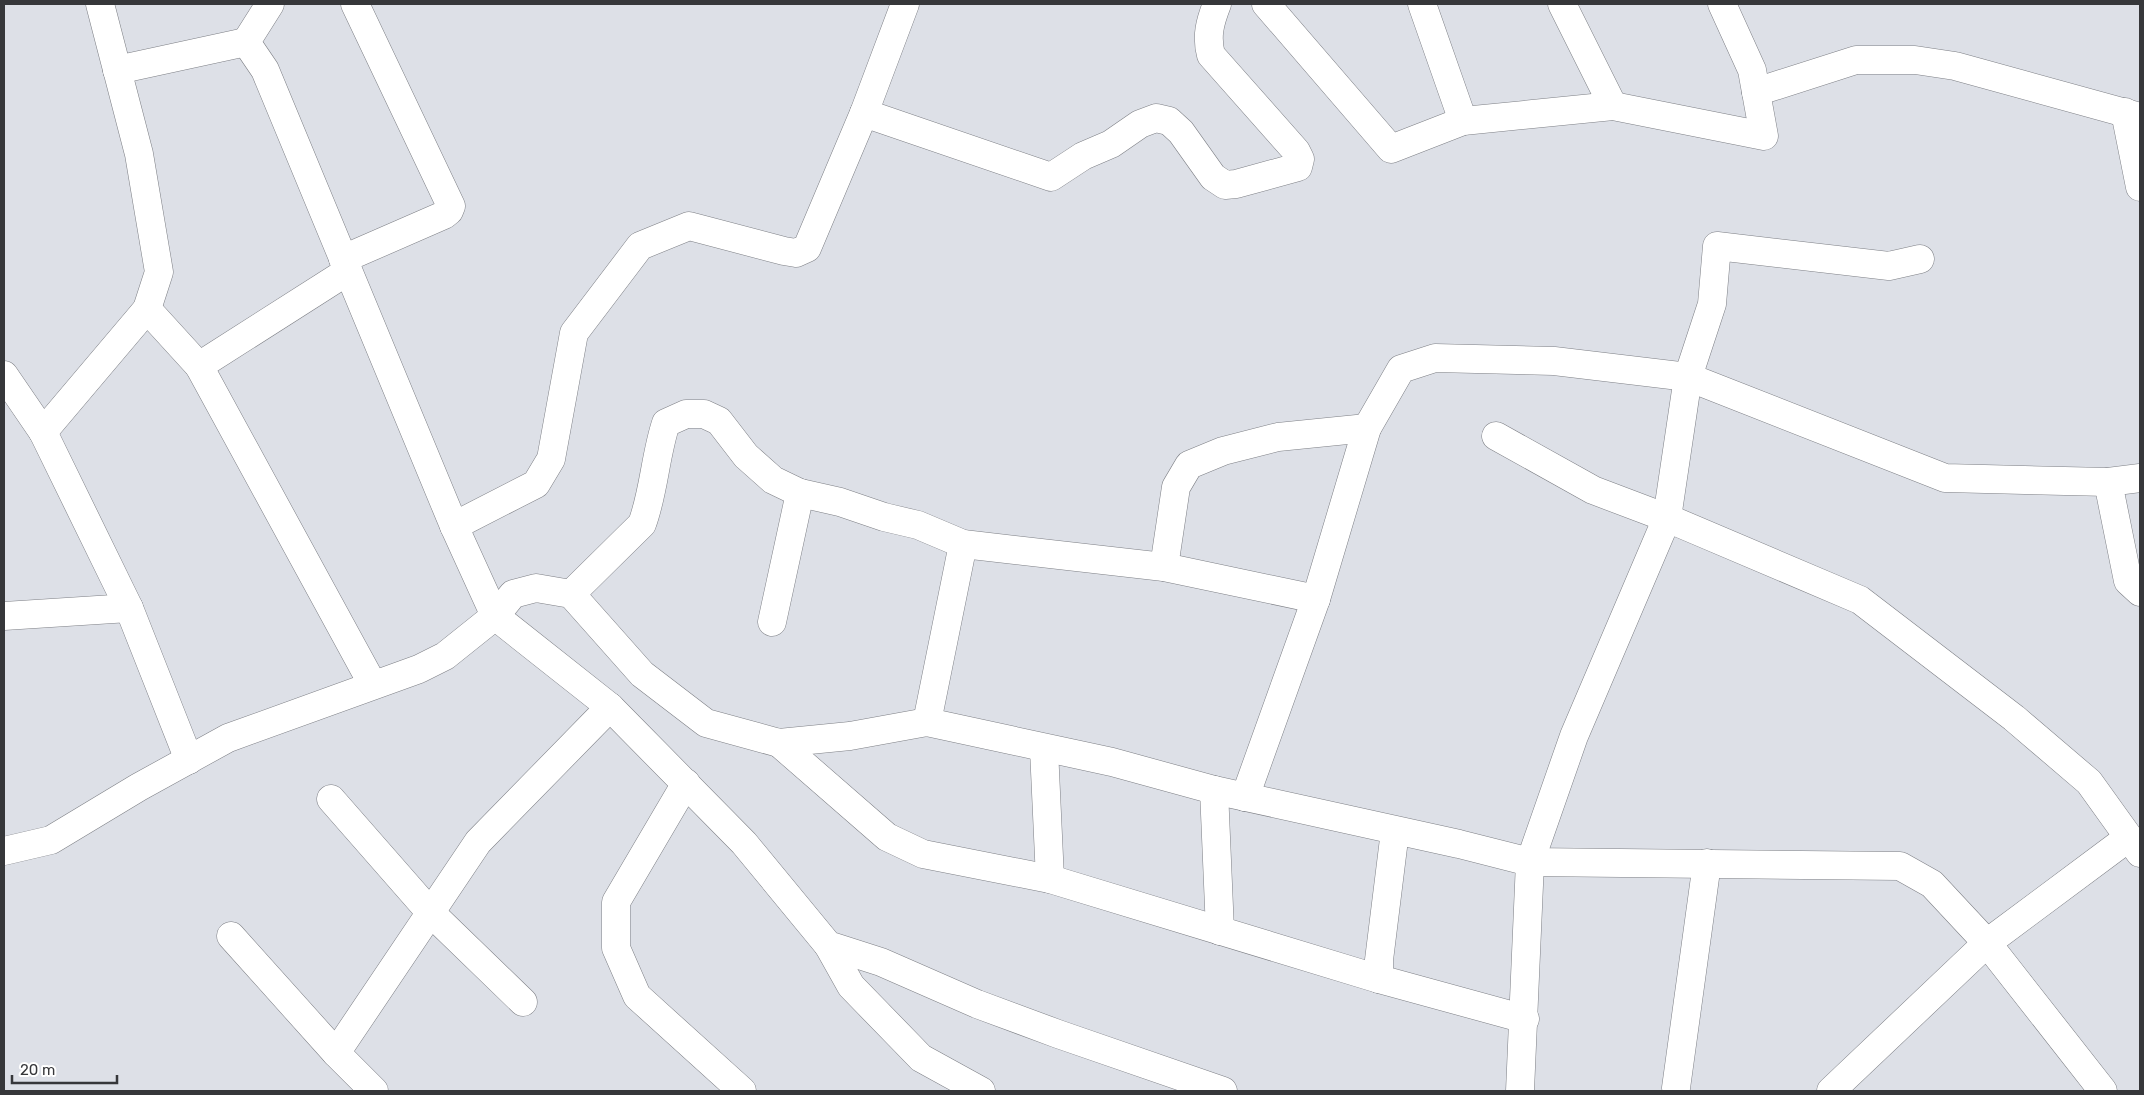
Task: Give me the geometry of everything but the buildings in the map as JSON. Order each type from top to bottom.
[{"type":"street","points":[[43,432],[147,309],[159,272],[139,154],[100,4]]},
{"type":"street","points":[[117,70],[246,42],[270,4]]},
{"type":"street","points":[[199,366],[345,265],[449,211],[450,206],[355,4]]},
{"type":"street","points":[[454,526],[536,484],[551,458],[574,333],[640,246],[689,226],[784,251],[796,253],[807,248],[864,113],[905,4]]},
{"type":"street","points":[[864,113],[1051,178],[1083,156],[1111,144],[1140,124],[1156,118],[1169,121],[1181,132],[1213,177],[1225,185],[1236,184],[1298,167],[1300,159],[1296,151],[1211,55],[1208,40],[1210,22],[1217,4]]},
{"type":"street","points":[[1266,4],[1391,149],[1463,121],[1613,106],[1764,136],[1752,70],[1722,4]]},
{"type":"street","points":[[1422,4],[1463,121]]},
{"type":"street","points":[[1562,4],[1613,106]]},
{"type":"street","points":[[246,42],[265,70],[454,526],[495,616],[610,707],[744,843],[828,945],[851,986],[921,1058],[981,1091]]},
{"type":"street","points":[[1756,92],[1856,60],[1915,60],[1955,66],[2132,115],[2140,187]]},
{"type":"street","points":[[1520,1091],[1525,1019],[1530,862],[1574,736],[1667,518],[1688,377],[1712,304],[1717,246],[1889,266],[1920,259]]},
{"type":"street","points":[[147,309],[199,366],[373,685]]},
{"type":"street","points":[[1245,797],[1316,599],[1367,428],[1401,368],[1435,358],[1554,361],[1688,377],[1945,478],[2108,482],[2140,478]]},
{"type":"street","points":[[4,375],[43,432],[129,608],[189,760]]},
{"type":"street","points":[[571,594],[642,524],[647,510],[657,448],[666,423],[686,414],[704,414],[718,421],[746,456],[773,480],[800,493],[840,502],[884,517],[918,525],[963,544],[1164,567],[1316,599]]},
{"type":"street","points":[[1164,567],[1176,487],[1189,465],[1223,451],[1278,437],[1367,428]]},
{"type":"street","points":[[1496,436],[1594,490],[1667,518],[1860,600],[2014,718],[2089,782],[2134,846],[1987,943],[1831,1091]]},
{"type":"street","points":[[2108,482],[2128,581],[2140,592]]},
{"type":"street","points":[[772,622],[800,493]]},
{"type":"street","points":[[927,722],[963,544]]},
{"type":"street","points":[[4,851],[51,840],[228,738],[419,669],[445,656],[495,616],[513,594],[536,588],[571,594],[642,674],[706,722],[779,743],[850,736],[927,722],[1044,749],[1112,762],[1214,790],[1459,844],[1530,862],[1900,866],[1932,884],[1987,943],[2104,1091]]},
{"type":"street","points":[[4,616],[129,608]]},
{"type":"street","points":[[336,1053],[478,842],[610,707]]},
{"type":"street","points":[[779,743],[887,836],[923,854],[1050,879],[1379,979],[1525,1019]]},
{"type":"street","points":[[1044,749],[1050,879]]},
{"type":"street","points":[[686,783],[616,902],[616,948],[637,996],[742,1091]]},
{"type":"street","points":[[1214,790],[1220,931]]},
{"type":"street","points":[[331,800],[430,912],[523,1002]]},
{"type":"street","points":[[1379,979],[1379,960],[1395,831]]},
{"type":"street","points":[[1676,1088],[1707,864]]},
{"type":"street","points":[[231,936],[336,1053],[374,1091]]},
{"type":"street","points":[[828,945],[881,962],[976,1004],[1223,1091]]}]
